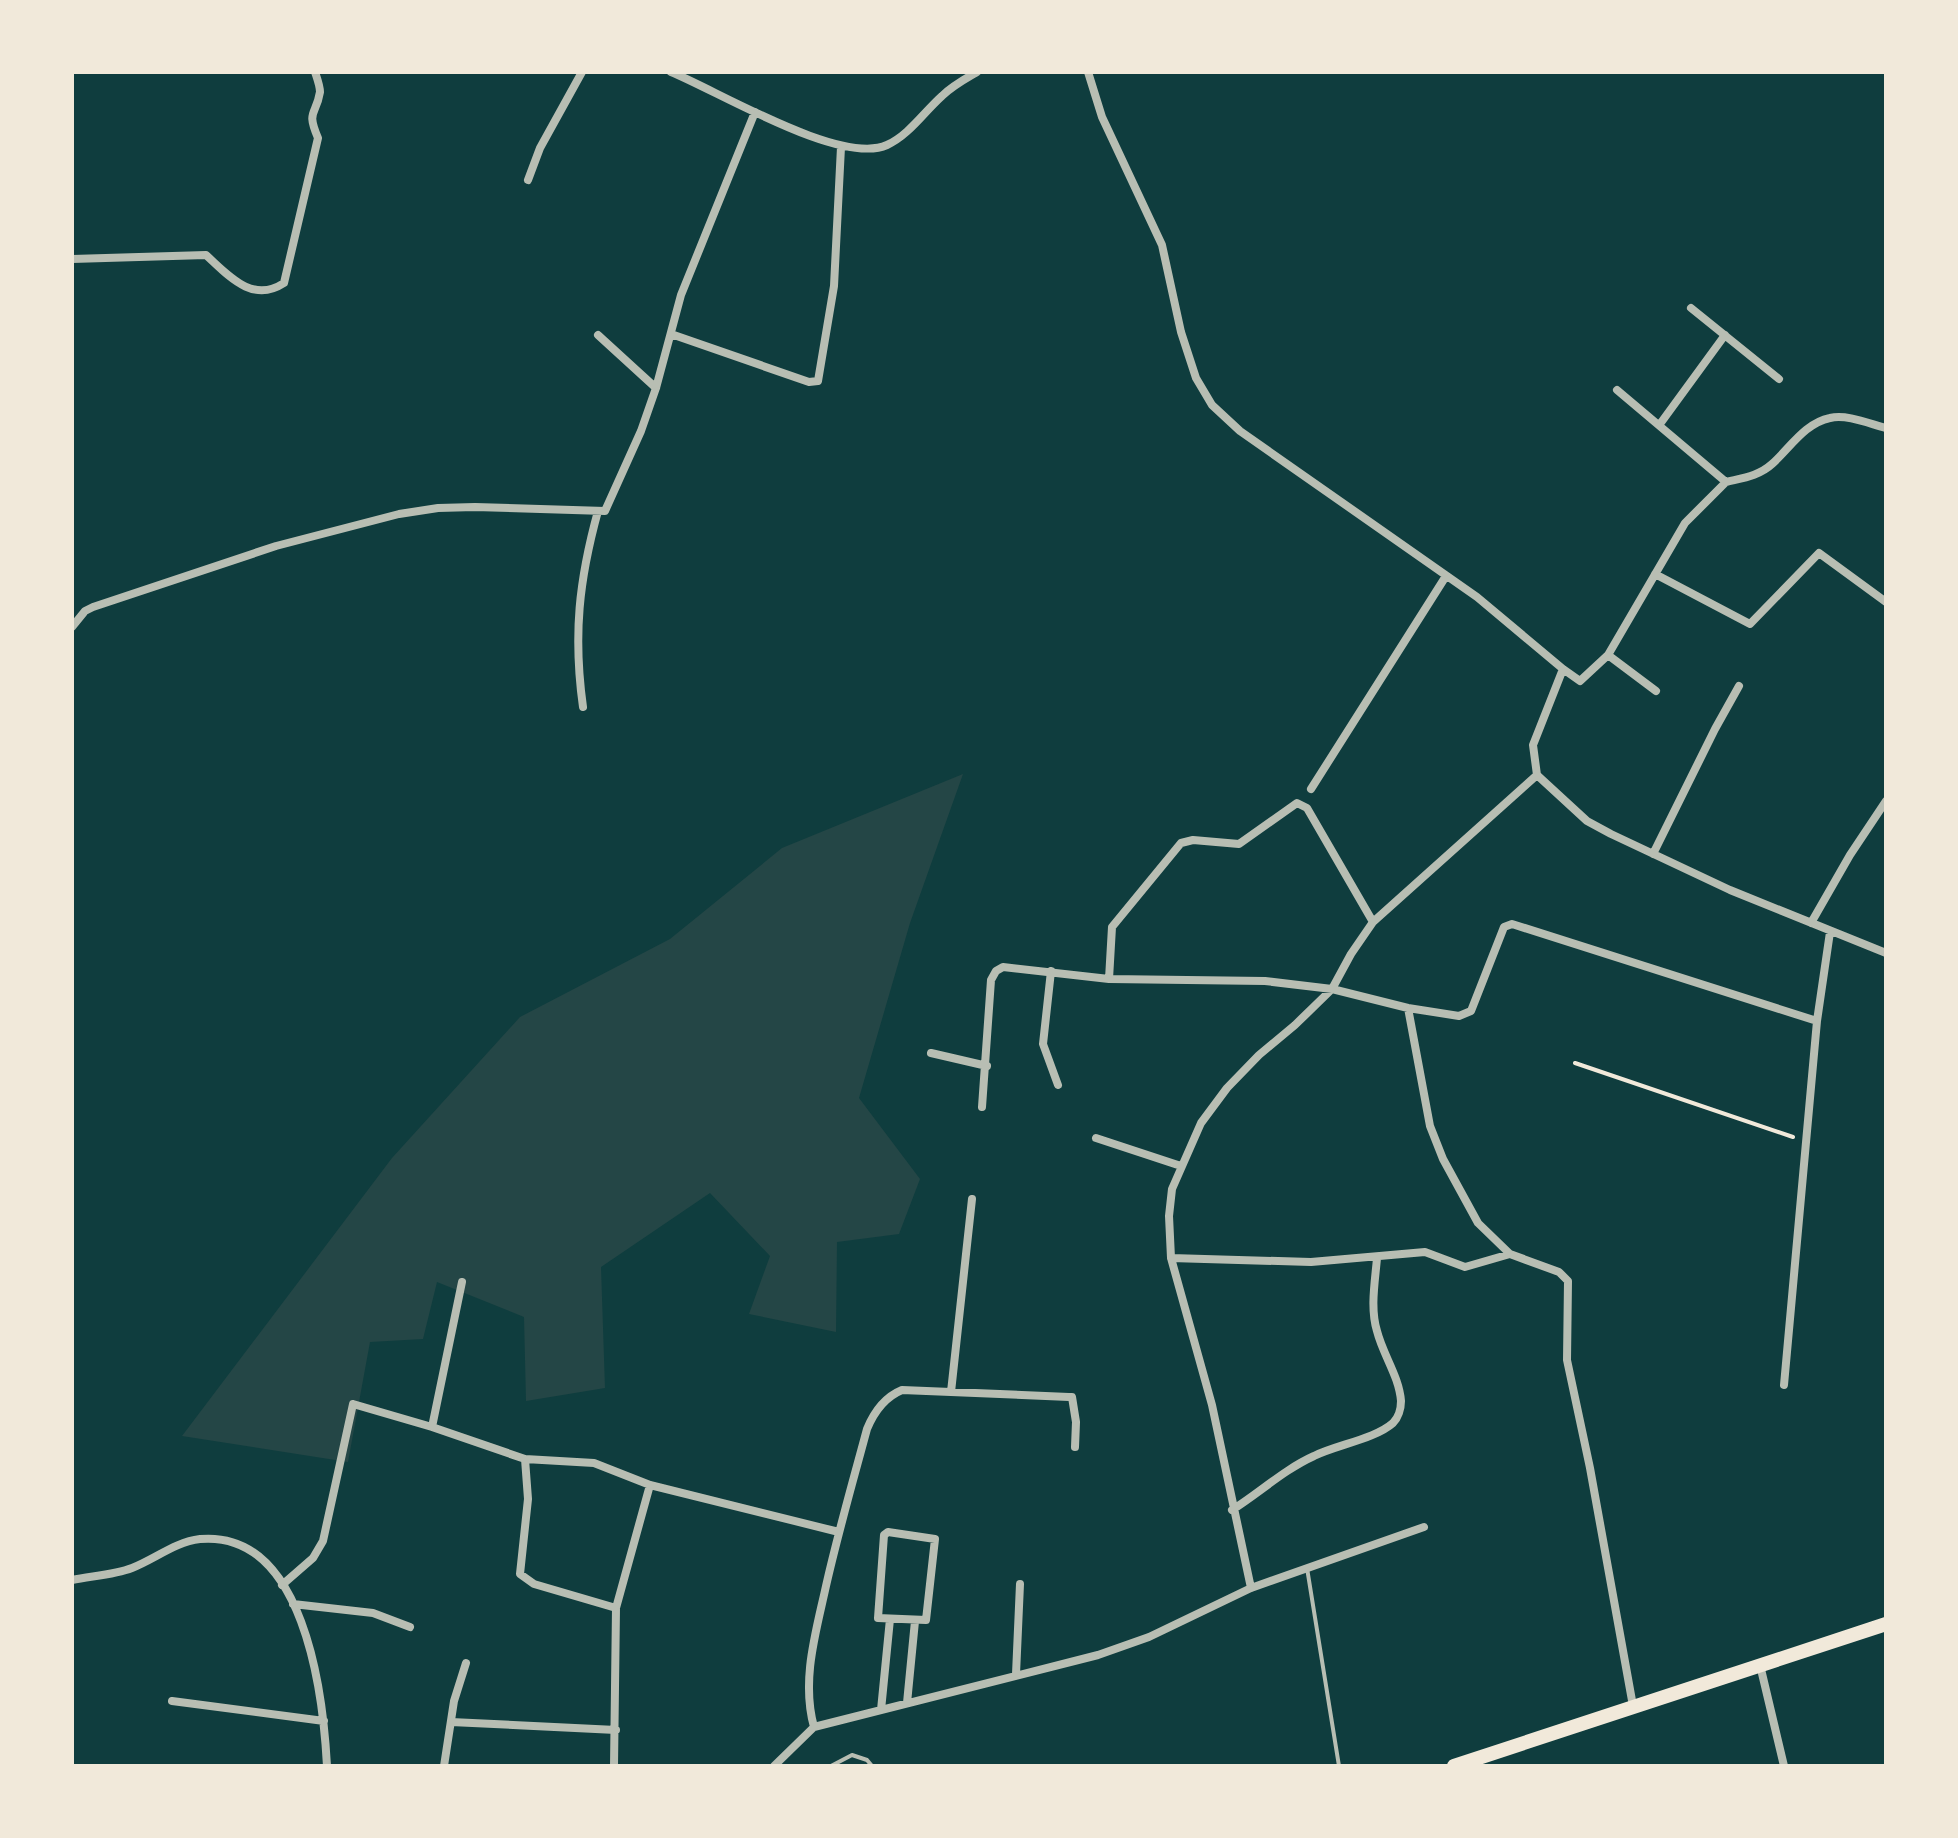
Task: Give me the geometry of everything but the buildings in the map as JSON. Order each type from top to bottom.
[{"type":"main road","points":[[1454,1766],[1886,1624]]},
{"type":"street","points":[[72,259],[206,255],[239,286],[267,290],[284,283],[318,138],[312,123],[313,109],[320,91],[315,72]]},
{"type":"street","points":[[528,180],[540,148],[582,72]]},
{"type":"street","points":[[671,72],[687,75],[755,112],[841,147],[867,149],[884,147],[896,140],[943,95],[977,72]]},
{"type":"street","points":[[1088,72],[1102,117],[1162,245],[1181,332],[1196,378],[1212,405],[1240,431],[1488,605],[1580,681],[1608,655],[1685,523],[1726,482],[1753,476],[1771,466],[1789,445],[1814,425],[1832,417],[1886,428]]},
{"type":"street","points":[[72,627],[85,611],[93,607],[276,546],[399,514],[475,507],[607,509],[656,388],[681,295],[755,112]]},
{"type":"street","points":[[671,334],[809,382],[818,381],[834,286],[841,147]]},
{"type":"street","points":[[1691,308],[1779,379]]},
{"type":"street","points":[[598,335],[656,388]]},
{"type":"street","points":[[1660,424],[1725,335]]},
{"type":"street","points":[[1617,390],[1726,482]]},
{"type":"street","points":[[583,707],[577,662],[578,605],[598,511]]},
{"type":"street","points":[[1655,574],[1750,624],[1819,553],[1886,602]]},
{"type":"street","points":[[1311,789],[1446,576]]},
{"type":"street","points":[[1608,655],[1656,691]]},
{"type":"street","points":[[1563,669],[1533,745],[1537,775],[1587,821],[1653,854],[1830,932],[1886,953]]},
{"type":"street","points":[[1653,854],[1739,686]]},
{"type":"street","points":[[1251,1588],[1212,1405],[1171,1258],[1169,1216],[1172,1189],[1201,1123],[1227,1088],[1332,989],[1373,922],[1537,775]]},
{"type":"street","points":[[1811,923],[1886,801]]},
{"type":"street","points":[[1109,979],[1112,927],[1181,843],[1193,840],[1239,844],[1297,803],[1307,808],[1373,922]]},
{"type":"street","points":[[982,1107],[991,980],[996,971],[1003,967],[1109,979],[1265,981],[1332,989],[1408,1008],[1466,1015],[1471,1011],[1504,927],[1512,924],[1817,1021]]},
{"type":"street","points":[[1784,1385],[1817,1021],[1830,932]]},
{"type":"street","points":[[1051,971],[1043,1044],[1058,1085]]},
{"type":"street","points":[[1408,1008],[1430,1126],[1443,1159],[1478,1223],[1510,1254],[1559,1272],[1568,1281],[1567,1360],[1633,1706]]},
{"type":"street","points":[[931,1053],[987,1066]]},
{"type":"street","points":[[1096,1138],[1181,1166]]},
{"type":"street","points":[[951,1392],[972,1199]]},
{"type":"street","points":[[1171,1258],[1311,1262],[1425,1252],[1465,1267],[1510,1254]]},
{"type":"street","points":[[1232,1510],[1310,1457],[1338,1444],[1378,1432],[1398,1417],[1401,1402],[1376,1331],[1373,1311],[1377,1258]]},
{"type":"street","points":[[432,1427],[462,1282]]},
{"type":"street","points":[[814,1727],[809,1707],[808,1676],[839,1532],[867,1429],[883,1403],[902,1390],[1072,1397],[1076,1422],[1075,1447]]},
{"type":"street","points":[[282,1585],[313,1558],[323,1541],[353,1404],[525,1459],[594,1463],[650,1485],[839,1532]]},
{"type":"street","points":[[525,1459],[528,1499],[520,1574],[534,1584],[616,1608]]},
{"type":"street","points":[[614,1766],[616,1608],[650,1485]]},
{"type":"street","points":[[774,1766],[814,1727],[1098,1655],[1149,1637],[1251,1588],[1424,1527]]},
{"type":"street","points":[[888,1532],[935,1539],[928,1618],[915,1621],[890,1619],[878,1618],[884,1535],[888,1532]]},
{"type":"street","points":[[72,1580],[131,1569],[190,1541],[213,1539],[237,1544],[257,1554],[268,1564],[293,1604],[313,1659],[324,1721],[327,1766]]},
{"type":"street","points":[[1016,1674],[1020,1584]]},
{"type":"street","points":[[293,1604],[373,1613],[410,1627]]},
{"type":"street","points":[[881,1710],[890,1619]]},
{"type":"street","points":[[907,1703],[915,1621]]},
{"type":"street","points":[[444,1766],[454,1701],[466,1663]]},
{"type":"street","points":[[1760,1665],[1784,1766]]},
{"type":"street","points":[[172,1701],[324,1721]]},
{"type":"street","points":[[451,1722],[616,1730]]},
{"type":"lane","points":[[1307,1568],[1339,1766]]},
{"type":"lane","points":[[831,1766],[852,1755],[867,1760],[872,1766]]},
{"type":"path","points":[[1575,1063],[1806,1141]]},
{"type":"shaded area","points":[[963,774],[910,923],[859,1098],[920,1179],[899,1234],[837,1242],[836,1332],[749,1314],[770,1256],[710,1193],[601,1267],[605,1388],[526,1401],[524,1317],[437,1282],[423,1339],[370,1342],[348,1462],[182,1436],[392,1158],[520,1017],[670,939],[782,848]]}]
